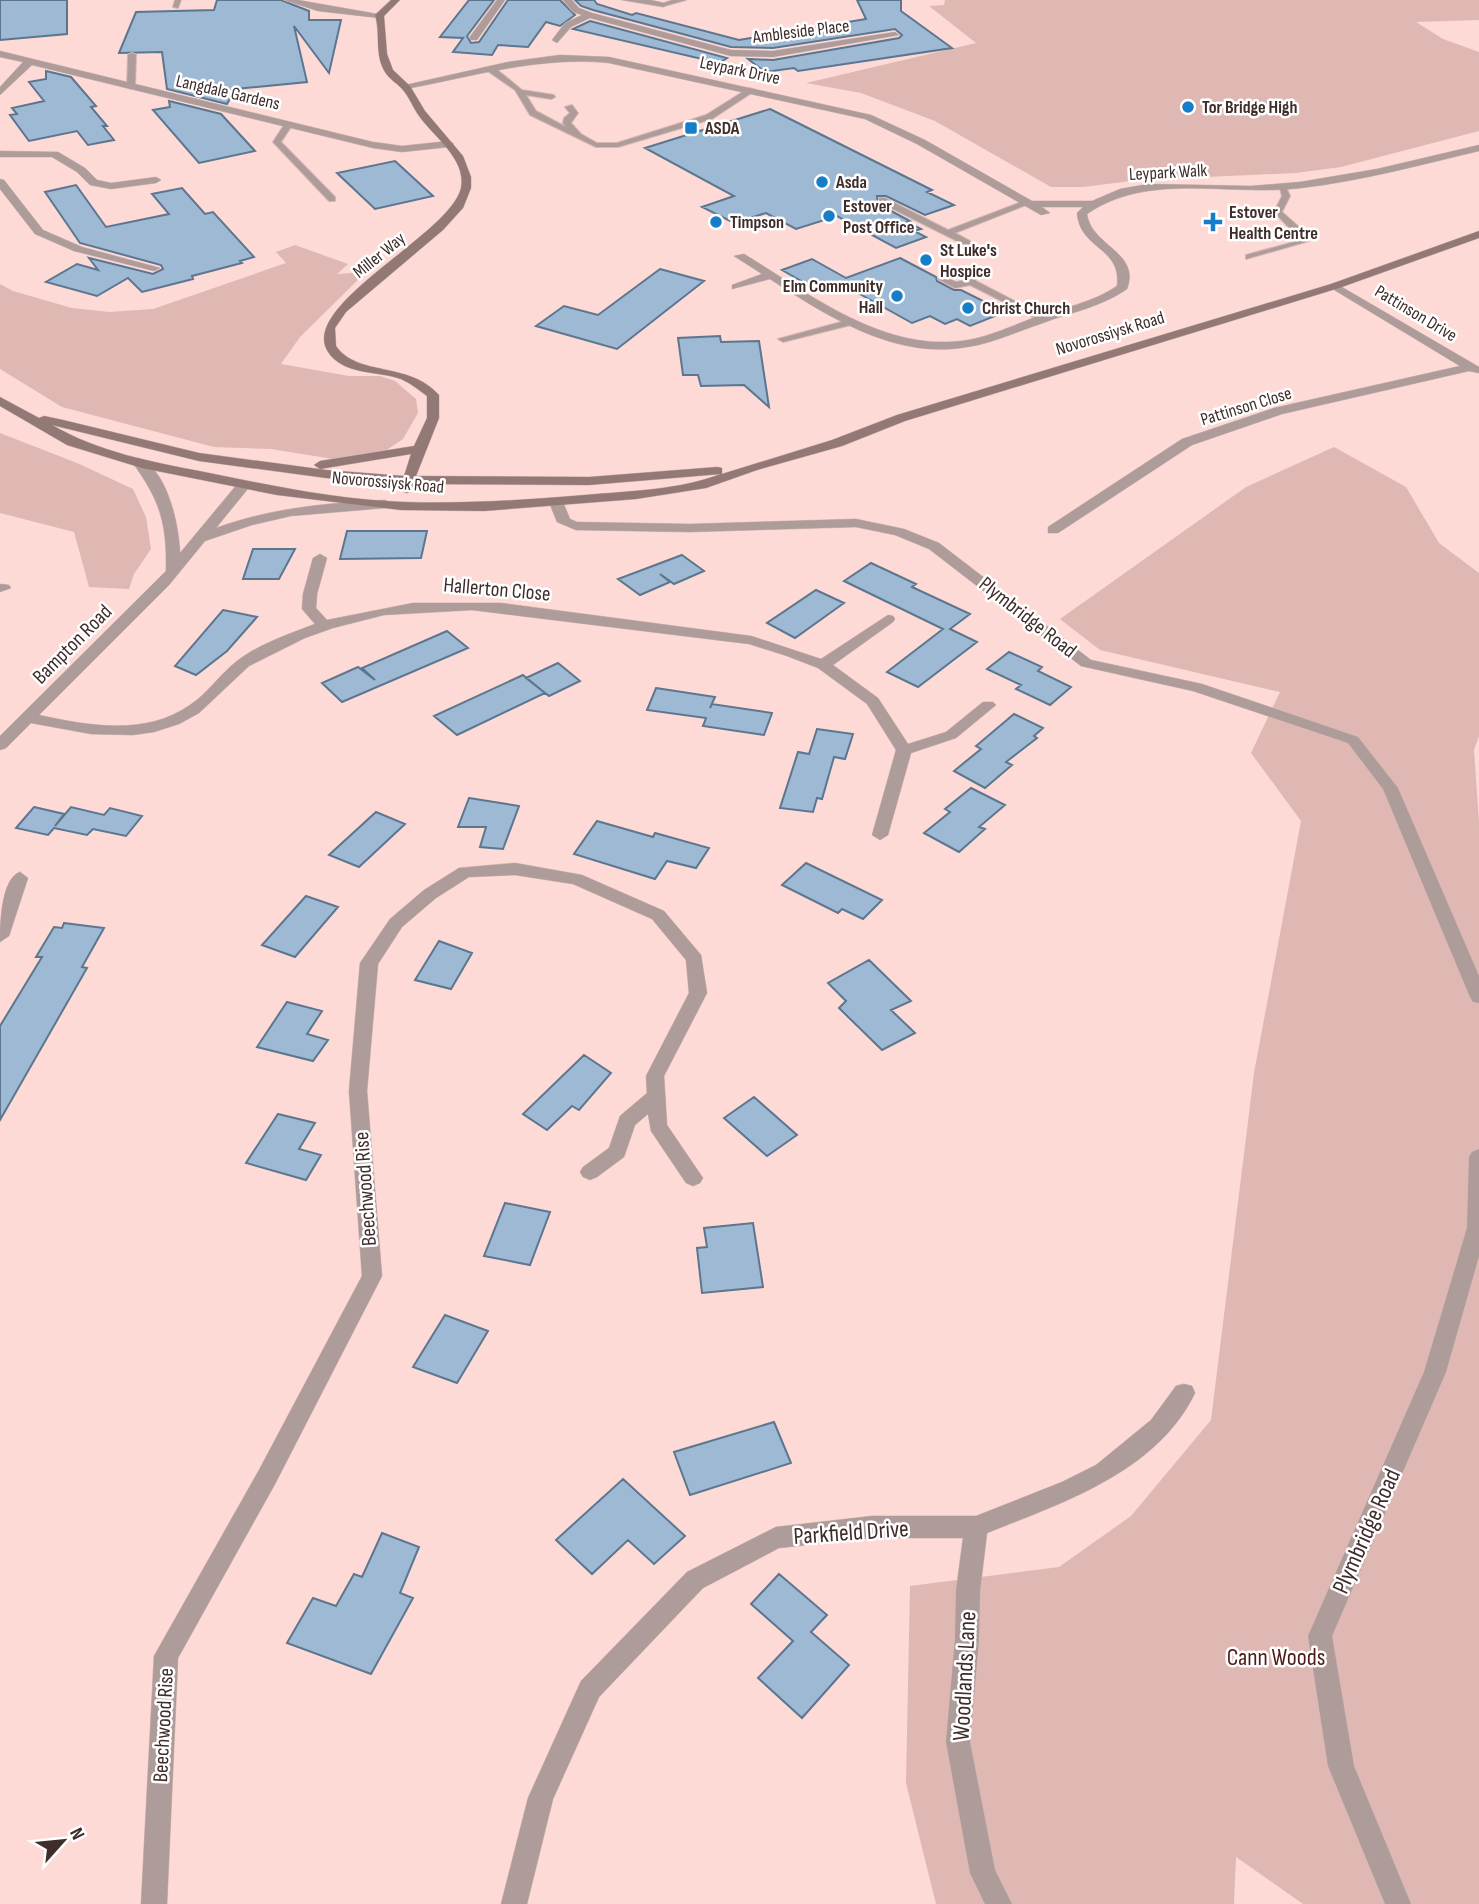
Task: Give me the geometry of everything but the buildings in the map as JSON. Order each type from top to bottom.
[{"type":"main road","points":[[380,15],[396,0]]},
{"type":"main road","name":"Miller Way","points":[[380,15],[383,21],[381,46],[385,64],[396,80],[406,86],[423,114],[449,144],[465,174],[467,186],[463,201],[441,228],[365,287],[337,315],[328,332],[329,345],[336,354],[351,363],[407,377],[433,395],[436,407],[431,428],[395,505]]},
{"type":"main road","name":"Novorossiysk Road","points":[[0,401],[72,442],[138,463],[244,485],[395,505],[484,507],[636,495],[706,484],[752,467],[837,443],[901,418],[1335,286],[1479,234]]},
{"type":"main road","name":"Novorossiysk Road","points":[[30,416],[197,456],[408,481],[645,477],[752,467]]},
{"type":"main road","points":[[293,468],[419,449]]},
{"type":"main road","points":[[244,485],[262,465]]},
{"type":"street","points":[[288,0],[337,11],[380,15]]},
{"type":"street","points":[[474,38],[501,0]]},
{"type":"street","name":"Ambleside Place","points":[[567,0],[576,9],[589,15],[731,53],[773,54],[895,35]]},
{"type":"street","points":[[626,0],[664,4]]},
{"type":"street","points":[[557,40],[568,25],[589,15]]},
{"type":"street","name":"Langdale Gardens","points":[[0,54],[390,148],[419,149],[449,144]]},
{"type":"street","name":"Leypark Drive","points":[[406,86],[559,57],[593,57],[868,117],[921,142],[1045,213]]},
{"type":"street","points":[[0,92],[29,62]]},
{"type":"street","name":"Leypark Walk","points":[[1092,204],[1105,196],[1141,189],[1282,187],[1384,171],[1479,148]]},
{"type":"street","points":[[0,154],[54,154],[81,170],[94,183],[111,186],[156,180]]},
{"type":"street","points":[[0,182],[40,232],[78,249],[154,268]]},
{"type":"street","points":[[1027,203],[1092,204]]},
{"type":"street","points":[[740,256],[852,322],[893,339],[932,346],[976,342],[1081,307],[1123,287],[1127,275],[1124,264],[1083,228],[1082,213],[1092,204]]},
{"type":"street","points":[[736,287],[771,275]]},
{"type":"street","name":"Pattinson Drive","points":[[1335,286],[1475,369]]},
{"type":"street","name":"Pattinson Close","points":[[1053,530],[1187,442],[1278,411],[1475,369]]},
{"type":"street","points":[[138,463],[154,480],[171,517],[173,571]]},
{"type":"street","name":"Bampton Road","points":[[0,746],[173,571],[244,485]]},
{"type":"street","name":"Plymbridge Road","points":[[556,502],[564,522],[576,526],[679,528],[856,523],[899,532],[934,546],[1086,663],[1197,687],[1353,740],[1390,788],[1479,997]]},
{"type":"street","points":[[197,539],[250,520],[286,511],[395,505]]},
{"type":"street","points":[[320,558],[310,594],[309,610],[324,626]]},
{"type":"street","name":"Hallerton Close","points":[[28,717],[82,730],[111,733],[169,722],[195,709],[241,665],[296,636],[384,610],[469,604],[751,640],[823,665],[873,701],[904,750]]},
{"type":"street","points":[[823,665],[888,619]]},
{"type":"street","points":[[880,835],[904,750],[951,735],[988,705]]},
{"type":"street","name":"Beechwood Rise","points":[[154,1904],[166,1656],[267,1477],[372,1276],[358,1091],[369,963],[396,923],[430,894],[465,872],[515,869],[576,879],[658,915],[695,959],[698,993],[654,1076],[658,1126],[693,1178]]},
{"type":"street","points":[[0,936],[20,878]]},
{"type":"street","points":[[590,1172],[617,1152],[627,1121],[656,1096]]},
{"type":"street","name":"Plymbridge Road","points":[[1398,1904],[1341,1766],[1320,1636],[1435,1372],[1477,1228],[1479,1157]]},
{"type":"street","name":"Parkfield Drive","points":[[514,1904],[541,1798],[590,1689],[695,1580],[776,1538],[872,1527],[976,1527],[1070,1489],[1104,1472],[1159,1427],[1184,1393]]},
{"type":"street","name":"Woodlands Lane","points":[[976,1527],[968,1591],[967,1639],[958,1742],[984,1873],[999,1904]]},
{"type":"lane","points":[[664,4],[682,0]]},
{"type":"lane","points":[[131,87],[132,55]]},
{"type":"lane","points":[[492,70],[520,92],[536,115],[596,145],[618,145],[717,114],[752,90]]},
{"type":"lane","points":[[520,92],[551,97]]},
{"type":"lane","points":[[569,107],[575,110],[567,123],[578,135]]},
{"type":"lane","points":[[289,124],[277,142],[332,199]]},
{"type":"lane","points":[[1249,257],[1305,241],[1305,237],[1278,212],[1286,196],[1282,187]]},
{"type":"lane","points":[[882,200],[967,243]]},
{"type":"lane","points":[[948,233],[1027,203]]},
{"type":"lane","points":[[971,282],[1044,319]]},
{"type":"lane","points":[[783,339],[852,322]]},
{"type":"green space","name":"Tor Bridge High","points":[[945,0],[1479,0],[1479,20],[1416,22],[1443,39],[1479,52],[1479,131],[1341,167],[1296,173],[1051,187],[935,121],[861,93],[806,83],[976,43],[929,6],[944,5]]},
{"type":"green space","points":[[295,245],[348,264],[337,274],[366,272],[300,337],[281,364],[349,376],[380,376],[395,381],[416,399],[418,413],[403,439],[382,453],[366,458],[333,459],[271,449],[214,447],[62,407],[0,369],[0,284],[13,291],[72,308],[109,312],[153,309],[286,263],[276,252]]},
{"type":"green space","points":[[0,433],[77,463],[133,489],[146,517],[151,549],[134,574],[129,589],[89,587],[74,532],[0,513]]},
{"type":"green space","name":"Cann Woods","points":[[1334,447],[1406,487],[1439,543],[1479,573],[1479,736],[1474,750],[1479,822],[1479,1904],[1303,1904],[1236,1857],[1234,1904],[936,1904],[906,1783],[910,1586],[1059,1567],[1131,1516],[1211,1420],[1254,1073],[1301,821],[1251,753],[1280,692],[1100,650],[1060,619],[1246,487]]},
{"type":"place","name":"Tor Bridge High","points":[[1188,107]]},
{"type":"place","name":"ASDA","points":[[691,128]]},
{"type":"place","name":"Asda","points":[[822,182]]},
{"type":"place","name":"Estover Post Office","points":[[829,216]]},
{"type":"place","name":"Timpson","points":[[716,222]]},
{"type":"place","name":"Estover Health Centre","points":[[1213,222]]},
{"type":"place","name":"St Luke's Hospice","points":[[926,260]]},
{"type":"place","name":"Elm Community Hall","points":[[897,296]]},
{"type":"place","name":"Christ Church","points":[[968,308]]}]
